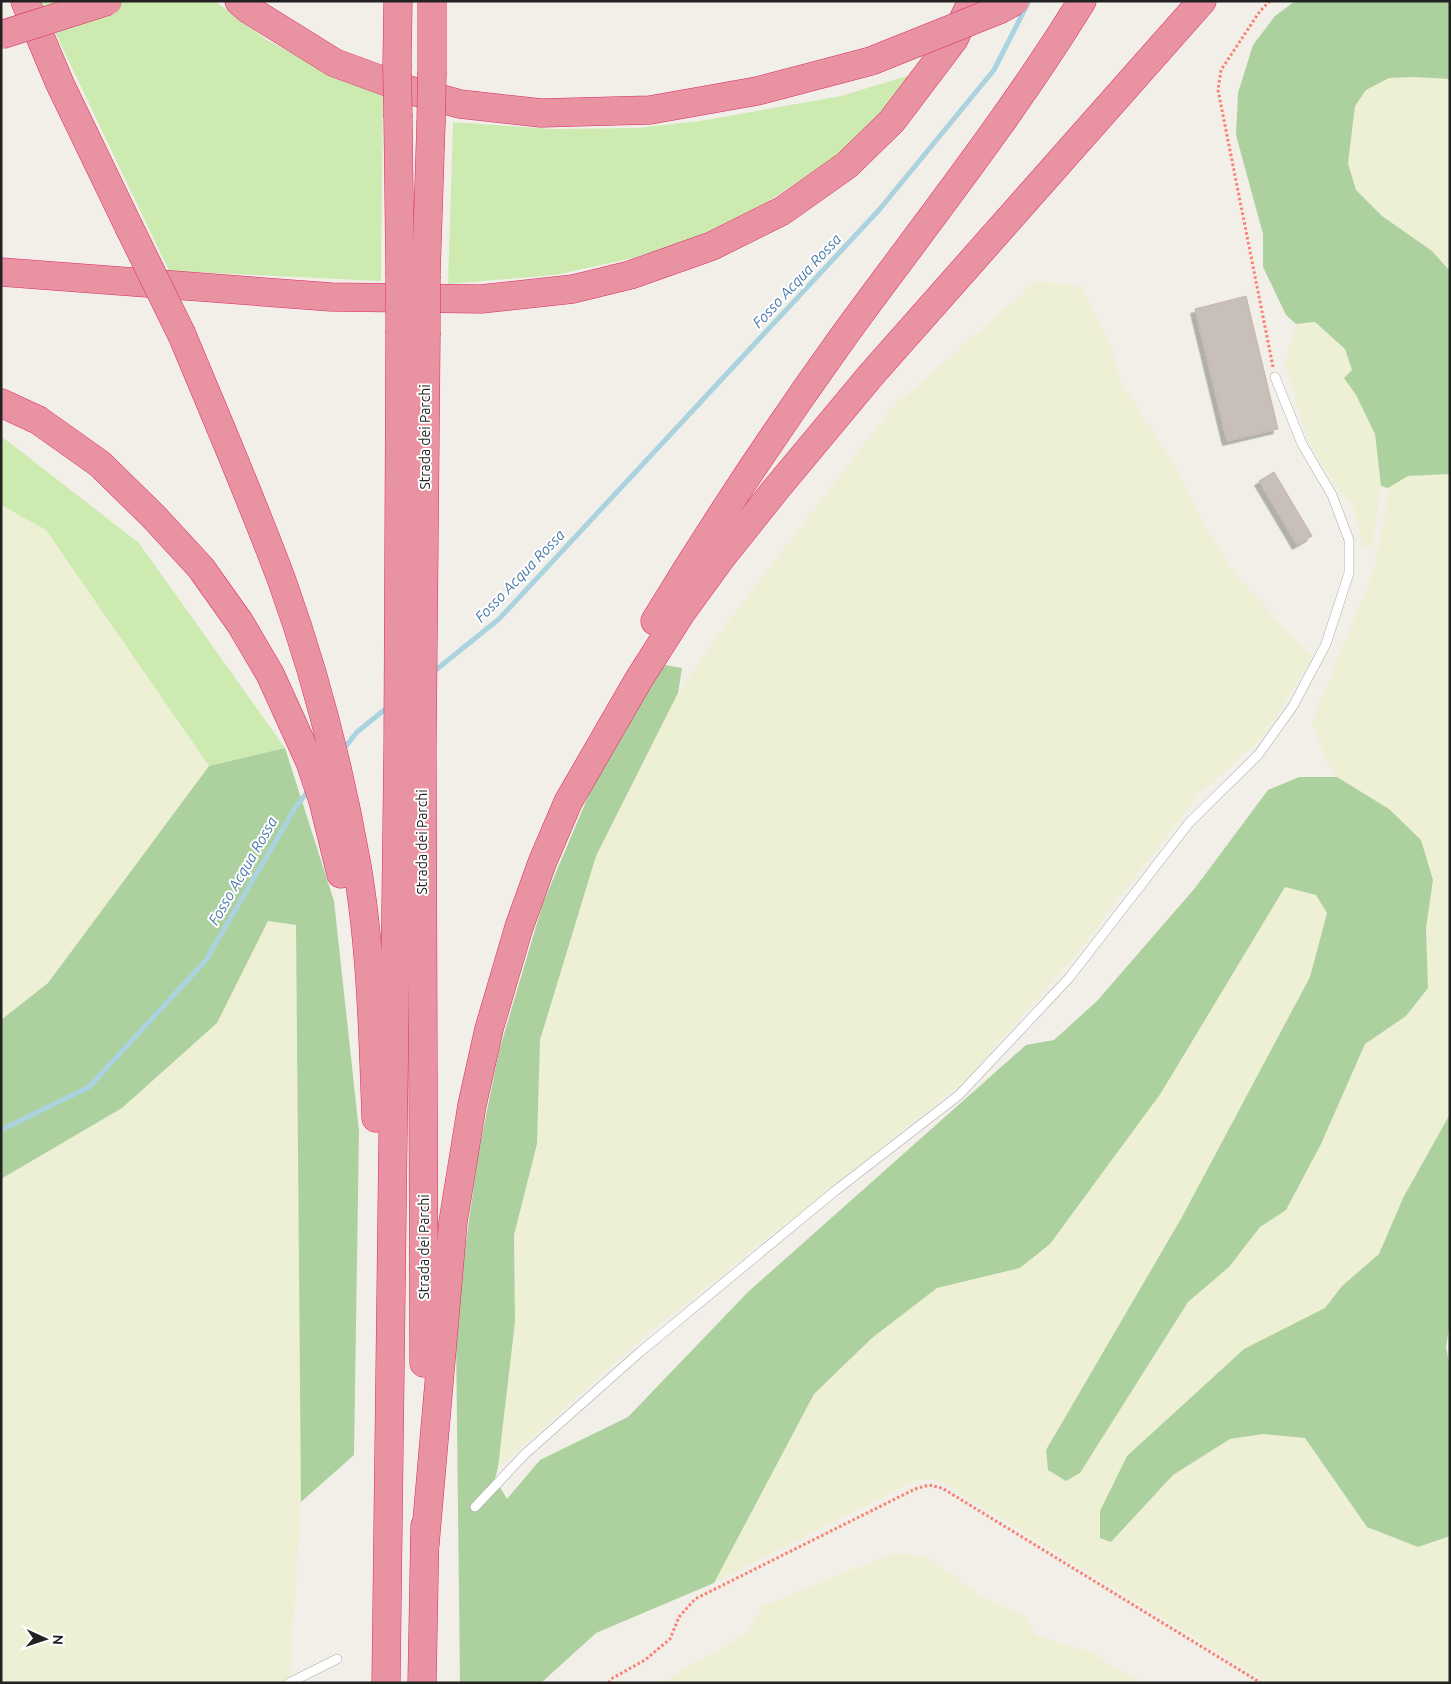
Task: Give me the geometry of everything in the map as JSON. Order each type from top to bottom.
[{"type":"highway","points":[[25,1],[60,84],[182,335],[250,498],[282,582],[314,682],[333,796],[357,867],[369,963],[388,1482]]},
{"type":"highway","points":[[1,35],[108,1]]},
{"type":"highway","points":[[239,1],[248,9],[335,64],[409,90],[460,104],[541,113],[650,110],[757,91],[871,61],[1001,9],[1015,1]]},
{"type":"highway","name":"Strada dei Parchi","points":[[398,1],[400,273],[413,334]]},
{"type":"highway","name":"Strada dei Parchi","points":[[386,1683],[388,1482],[410,748],[413,334],[426,276],[431,123],[432,1]]},
{"type":"highway","points":[[1,272],[331,297],[481,299],[572,288],[630,275],[712,246],[782,212],[847,165],[892,121],[954,39],[972,1]]},
{"type":"highway","points":[[425,1544],[453,1222],[472,1105],[489,1029],[519,927],[542,862],[568,802],[584,758],[610,702],[649,631],[701,547],[795,406],[993,133],[1082,1]]},
{"type":"highway","points":[[568,802],[639,679],[676,621],[721,558],[865,382],[1202,1]]},
{"type":"highway","points":[[1,403],[38,420],[100,464],[153,516],[201,568],[240,623],[270,674],[310,762],[333,796]]},
{"type":"highway","name":"Strada dei Parchi","points":[[410,748],[425,1544],[422,1683]]},
{"type":"lane","points":[[475,1507],[525,1454],[640,1352],[835,1192],[959,1095],[1070,978],[1189,823],[1258,755],[1293,706],[1326,644],[1349,573],[1349,540],[1332,494],[1302,444],[1275,377]]},
{"type":"lane","points":[[289,1683],[337,1659]]},
{"type":"path","points":[[1270,1],[1260,12],[1221,70],[1218,90],[1275,377]]},
{"type":"path","points":[[609,1683],[611,1679],[645,1660],[670,1639],[679,1617],[695,1599],[914,1489],[929,1485],[942,1488],[1261,1683]]},
{"type":"green space","points":[[40,1],[215,1],[267,40],[335,76],[383,93],[381,281],[169,271]]},
{"type":"green space","points":[[1295,1],[1450,1],[1450,79],[1389,78],[1366,90],[1355,106],[1348,163],[1356,190],[1382,216],[1432,251],[1450,271],[1450,474],[1408,476],[1388,488],[1381,486],[1375,434],[1356,395],[1344,378],[1352,370],[1345,349],[1315,322],[1296,324],[1286,315],[1263,267],[1263,234],[1236,135],[1238,93],[1253,45],[1275,16]]},
{"type":"green space","points":[[914,74],[882,115],[832,159],[763,205],[695,238],[633,258],[555,275],[448,284],[453,122],[552,129],[637,128],[700,121],[841,96]]},
{"type":"green space","points":[[1389,78],[1450,79],[1450,271],[1432,251],[1382,216],[1356,190],[1348,163],[1355,106],[1366,90]]},
{"type":"green space","points":[[1036,281],[1081,287],[1110,344],[1121,381],[1179,473],[1198,515],[1232,569],[1280,624],[1313,656],[1266,734],[1198,795],[1073,958],[966,1080],[635,1344],[498,1467],[515,1322],[514,1235],[537,1144],[540,1040],[596,856],[678,693],[719,634],[891,409]]},
{"type":"green space","points":[[1315,322],[1345,349],[1352,371],[1344,378],[1356,395],[1375,434],[1381,486],[1373,544],[1363,548],[1353,505],[1337,487],[1309,444],[1285,363],[1296,324]]},
{"type":"green space","points":[[1,436],[139,543],[285,748],[209,766],[46,530],[1,505]]},
{"type":"green space","points":[[1450,474],[1450,1114],[1403,1198],[1379,1254],[1342,1286],[1325,1308],[1244,1349],[1127,1456],[1100,1511],[1111,1542],[1173,1475],[1230,1439],[1263,1434],[1305,1438],[1367,1527],[1418,1547],[1450,1536],[1450,1683],[1268,1683],[936,1480],[925,1479],[913,1482],[714,1583],[814,1394],[872,1338],[937,1288],[1020,1268],[1161,1093],[1285,887],[1317,895],[1327,913],[1310,977],[1182,1217],[1046,1450],[1048,1470],[1080,1473],[1188,1302],[1229,1267],[1260,1227],[1286,1210],[1321,1144],[1365,1044],[1406,1016],[1428,988],[1426,928],[1433,880],[1389,809],[1337,777],[1323,753],[1312,722],[1373,572],[1383,526],[1388,488],[1408,476]]},
{"type":"green space","points":[[1,505],[46,530],[209,766],[48,983],[1,1020]]},
{"type":"green space","points":[[660,664],[682,668],[678,693],[596,856],[540,1040],[537,1144],[514,1235],[515,1322],[495,1479],[507,1499],[540,1460],[628,1417],[748,1292],[1026,1045],[1054,1040],[1097,1001],[1195,888],[1268,790],[1299,777],[1337,777],[1389,809],[1421,840],[1433,880],[1426,928],[1428,988],[1406,1016],[1365,1044],[1321,1144],[1286,1210],[1260,1227],[1229,1267],[1188,1302],[1080,1473],[1066,1481],[1048,1470],[1046,1450],[1182,1217],[1310,977],[1327,913],[1316,895],[1285,887],[1161,1093],[1050,1244],[1020,1268],[937,1288],[872,1338],[814,1394],[714,1583],[596,1633],[541,1683],[460,1683],[456,1337],[465,1250],[478,1155],[499,1051],[543,903],[601,766]]},
{"type":"green space","points":[[285,748],[334,901],[359,1131],[354,1455],[301,1502],[296,925],[268,921],[217,1023],[122,1108],[1,1179],[1,1020],[48,983],[209,766]]},
{"type":"green space","points":[[268,921],[296,925],[301,1502],[290,1676],[277,1683],[1,1683],[1,1179],[122,1108],[217,1023]]},
{"type":"green space","points":[[1450,1114],[1450,1322],[1446,1347],[1450,1368],[1450,1536],[1418,1547],[1367,1527],[1305,1438],[1263,1434],[1230,1439],[1173,1475],[1111,1542],[1100,1538],[1100,1511],[1127,1456],[1244,1349],[1325,1308],[1342,1286],[1379,1254],[1403,1198]]},
{"type":"green space","points":[[893,1553],[926,1556],[986,1599],[1024,1615],[1037,1636],[1089,1651],[1142,1683],[661,1683],[747,1633],[762,1606]]},
{"type":"building","points":[[1246,296],[1278,429],[1227,441],[1195,309]]},
{"type":"building","points":[[1274,472],[1312,536],[1297,545],[1259,481]]},
{"type":"waterway","name":"Fosso Acqua Rossa","points":[[432,673],[499,619],[879,210],[994,70],[1029,1]]},
{"type":"waterway","name":"Fosso Acqua Rossa","points":[[342,751],[357,732],[388,707]]},
{"type":"waterway","name":"Fosso Acqua Rossa","points":[[1,1130],[89,1087],[206,960],[295,808],[309,790]]}]
